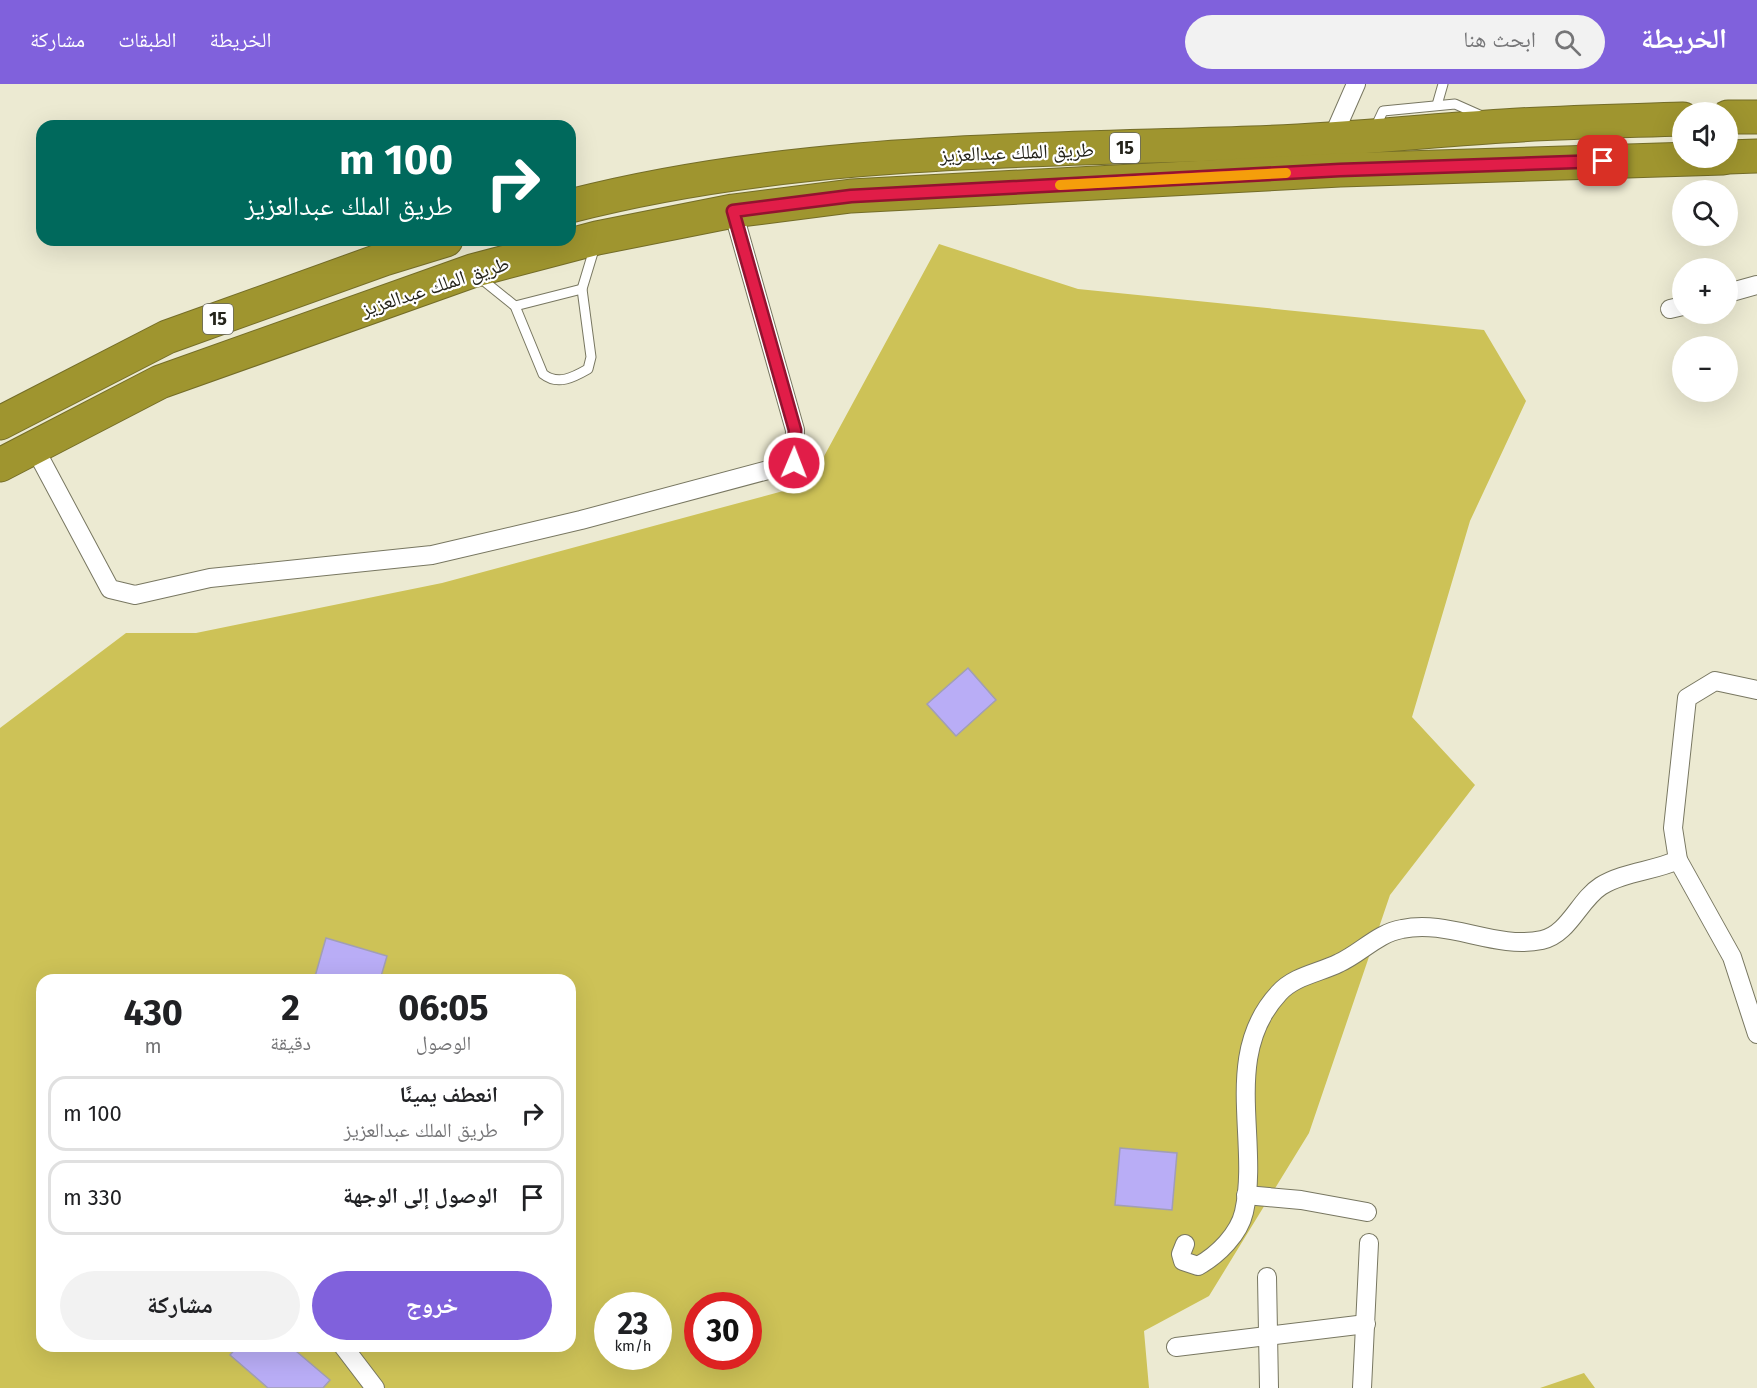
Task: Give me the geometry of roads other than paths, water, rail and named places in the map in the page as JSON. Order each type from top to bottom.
[{"type":"highway","points":[[1738,117],[1757,117]]},
{"type":"highway","name":"طريق الملك عبدالعزيز","points":[[576,204],[632,190],[772,167],[974,153],[1331,141],[1503,126],[1672,119]]},
{"type":"highway","points":[[1738,157],[1757,156]]},
{"type":"highway","name":"طريق الملك عبدالعزيز","points":[[576,244],[733,211],[851,196],[1317,171],[1672,160]]},
{"type":"highway","name":"طريق الملك عبدالعزيز","points":[[0,423],[167,337],[386,254],[420,246]]},
{"type":"highway","name":"طريق الملك عبدالعزيز","points":[[0,465],[160,382],[472,271],[567,246]]},
{"type":"street","points":[[1331,141],[1356,84]]},
{"type":"street","points":[[33,446],[110,589],[135,595],[210,578],[432,555],[581,520],[794,463],[795,430],[733,211]]},
{"type":"street","points":[[1738,290],[1757,285]]},
{"type":"street","points":[[1757,690],[1715,681],[1687,698],[1673,828],[1678,860],[1732,957],[1757,1034]]},
{"type":"street","points":[[1185,1244],[1181,1254],[1183,1262],[1198,1266],[1207,1261],[1236,1230],[1244,1213],[1246,1081],[1252,1039],[1270,1004],[1292,982],[1340,963],[1390,932],[1404,928],[1438,927],[1499,939],[1541,940],[1561,929],[1600,886],[1618,878],[1678,860]]},
{"type":"street","points":[[1246,1195],[1301,1200],[1367,1212]]},
{"type":"street","points":[[1362,1388],[1369,1244]]},
{"type":"street","points":[[1267,1277],[1269,1388]]},
{"type":"street","points":[[1176,1347],[1366,1324]]},
{"type":"street","points":[[348,1352],[375,1388]]},
{"type":"lane","points":[[1437,105],[1443,84]]},
{"type":"lane","points":[[1370,137],[1383,111],[1437,105],[1455,104],[1503,126]]},
{"type":"lane","points":[[472,271],[515,306],[543,374],[549,379],[561,381],[588,369],[591,357],[582,289],[597,238]]},
{"type":"lane","points":[[515,306],[582,289]]}]
